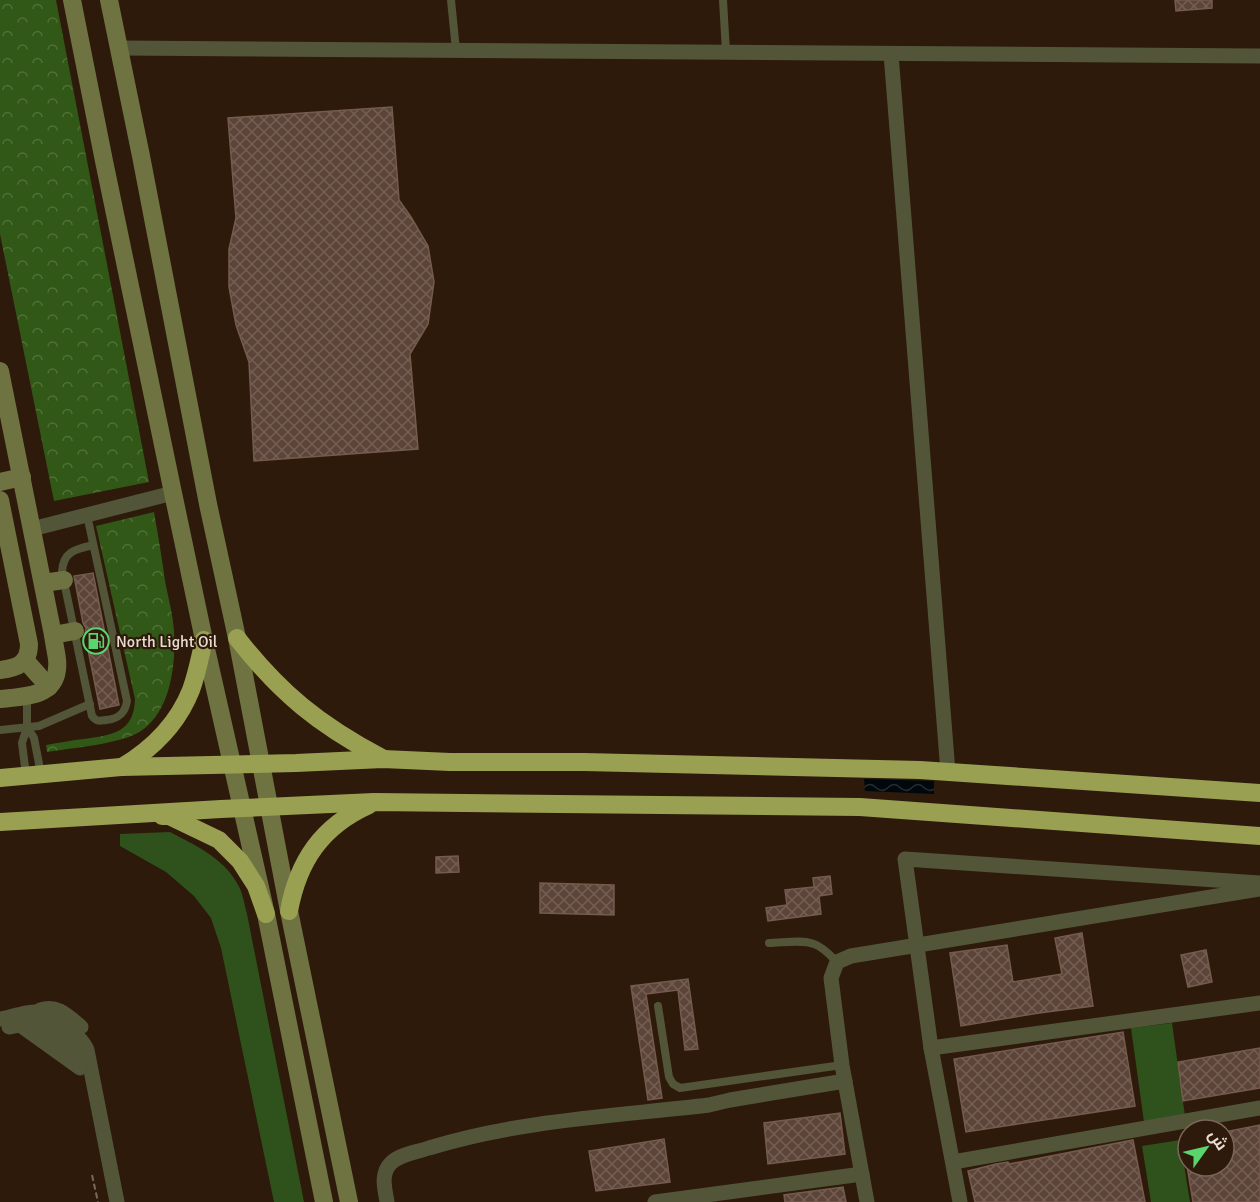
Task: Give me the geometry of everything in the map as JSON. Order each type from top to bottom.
[{"type":"highway","points":[[237,638],[256,663],[301,707],[335,731],[383,759]]},
{"type":"highway","points":[[121,767],[134,760],[165,733],[180,713],[191,690],[204,640]]},
{"type":"highway","points":[[0,778],[121,767],[383,759],[948,772],[1260,793]]},
{"type":"highway","points":[[289,911],[298,875],[319,840],[353,812],[374,802]]},
{"type":"highway","points":[[0,822],[374,802],[860,807],[1260,836]]},
{"type":"highway","points":[[143,814],[169,816],[219,840],[240,861],[256,886],[266,914]]},
{"type":"main road","points":[[72,0],[204,640],[266,914],[324,1202]]},
{"type":"main road","points":[[109,0],[208,504],[237,638],[268,807],[349,1202]]},
{"type":"main road","points":[[0,371],[43,583],[57,667],[53,681],[42,692],[0,699]]},
{"type":"main road","points":[[0,482],[22,477]]},
{"type":"main road","points":[[0,500],[29,644],[25,660],[16,667],[0,670]]},
{"type":"main road","points":[[43,583],[64,580]]},
{"type":"main road","points":[[53,635],[75,631]]},
{"type":"main road","points":[[25,660],[49,687]]},
{"type":"street","points":[[119,48],[1260,56]]},
{"type":"street","points":[[891,54],[948,772]]},
{"type":"street","points":[[32,529],[173,493]]},
{"type":"street","points":[[960,1202],[931,1048],[905,859],[1260,883]]},
{"type":"street","points":[[867,1202],[844,1073],[831,978],[837,962],[851,956],[1260,889]]},
{"type":"street","points":[[931,1048],[1260,1003]]},
{"type":"street","points":[[0,1019],[36,1012],[46,1014],[83,1042],[87,1050],[117,1202]]},
{"type":"street","points":[[0,1029],[41,1024],[72,1045],[78,1054],[106,1202]]},
{"type":"street","points":[[387,1202],[383,1180],[390,1164],[398,1158],[454,1140],[527,1125],[709,1105],[844,1073]]},
{"type":"street","points":[[952,1162],[1260,1108]]},
{"type":"street","points":[[655,1202],[862,1174]]},
{"type":"lane","points":[[451,0],[456,50]]},
{"type":"lane","points":[[723,0],[726,52]]},
{"type":"lane","points":[[87,515],[127,701],[125,710],[118,717],[99,721],[92,716],[63,567],[69,554],[77,549],[93,545]]},
{"type":"lane","points":[[27,696],[27,727],[22,743],[34,774]]},
{"type":"lane","points":[[0,730],[39,726],[90,704]]},
{"type":"lane","points":[[27,727],[34,738],[34,774]]},
{"type":"lane","points":[[769,944],[812,943],[837,962]]},
{"type":"lane","points":[[658,1006],[669,1077],[680,1088],[844,1073]]},
{"type":"path","points":[[92,1175],[98,1202]]},
{"type":"green space","points":[[0,0],[56,0],[149,482],[54,501],[0,234]]},
{"type":"green space","points":[[154,512],[174,631],[174,658],[170,686],[165,699],[159,712],[141,731],[109,742],[47,752],[46,745],[112,734],[126,726],[131,719],[135,699],[96,526]]},
{"type":"green space","points":[[170,832],[216,859],[231,874],[241,890],[304,1202],[274,1202],[221,948],[211,918],[194,896],[166,872],[120,846],[120,834]]},
{"type":"green space","points":[[1172,1023],[1185,1116],[1144,1122],[1131,1028]]},
{"type":"green space","points":[[1176,1141],[1176,1178],[1186,1178],[1190,1202],[1151,1202],[1142,1146]]},
{"type":"water","points":[[864,779],[934,781],[934,794],[865,791]]},
{"type":"building","points":[[1175,0],[1212,0],[1212,8],[1176,11]]},
{"type":"building","points":[[392,107],[399,200],[428,246],[434,282],[428,324],[410,354],[418,449],[254,461],[249,362],[236,325],[229,287],[229,249],[236,218],[228,118]]},
{"type":"building","points":[[93,573],[119,705],[100,709],[85,635],[86,628],[74,576]]},
{"type":"building","points":[[458,856],[459,872],[436,873],[436,857]]},
{"type":"building","points":[[830,876],[832,894],[819,896],[821,914],[768,921],[766,908],[787,905],[785,890],[814,887],[813,878]]},
{"type":"building","points":[[540,883],[614,885],[614,915],[540,913]]},
{"type":"building","points":[[1082,933],[1093,1006],[961,1026],[950,953],[1007,945],[1013,982],[1062,974],[1055,938]]},
{"type":"building","points":[[1206,950],[1212,982],[1188,987],[1181,955]]},
{"type":"building","points":[[688,979],[698,1049],[685,1050],[678,990],[646,994],[662,1098],[648,1100],[631,986]]},
{"type":"building","points":[[1123,1032],[1135,1106],[966,1132],[954,1059]]},
{"type":"building","points":[[1260,1048],[1260,1088],[1183,1101],[1178,1062]]},
{"type":"building","points":[[840,1113],[845,1154],[768,1164],[764,1123]]},
{"type":"building","points":[[1260,1125],[1260,1202],[1193,1202],[1189,1178],[1236,1178],[1236,1130]]},
{"type":"building","points":[[664,1139],[670,1182],[596,1191],[589,1151]]},
{"type":"building","points":[[1133,1140],[1145,1202],[975,1202],[968,1171]]},
{"type":"building","points":[[843,1187],[846,1202],[785,1202],[784,1195]]},
{"type":"place","name":"North Light Oil","points":[[96,641]]}]
